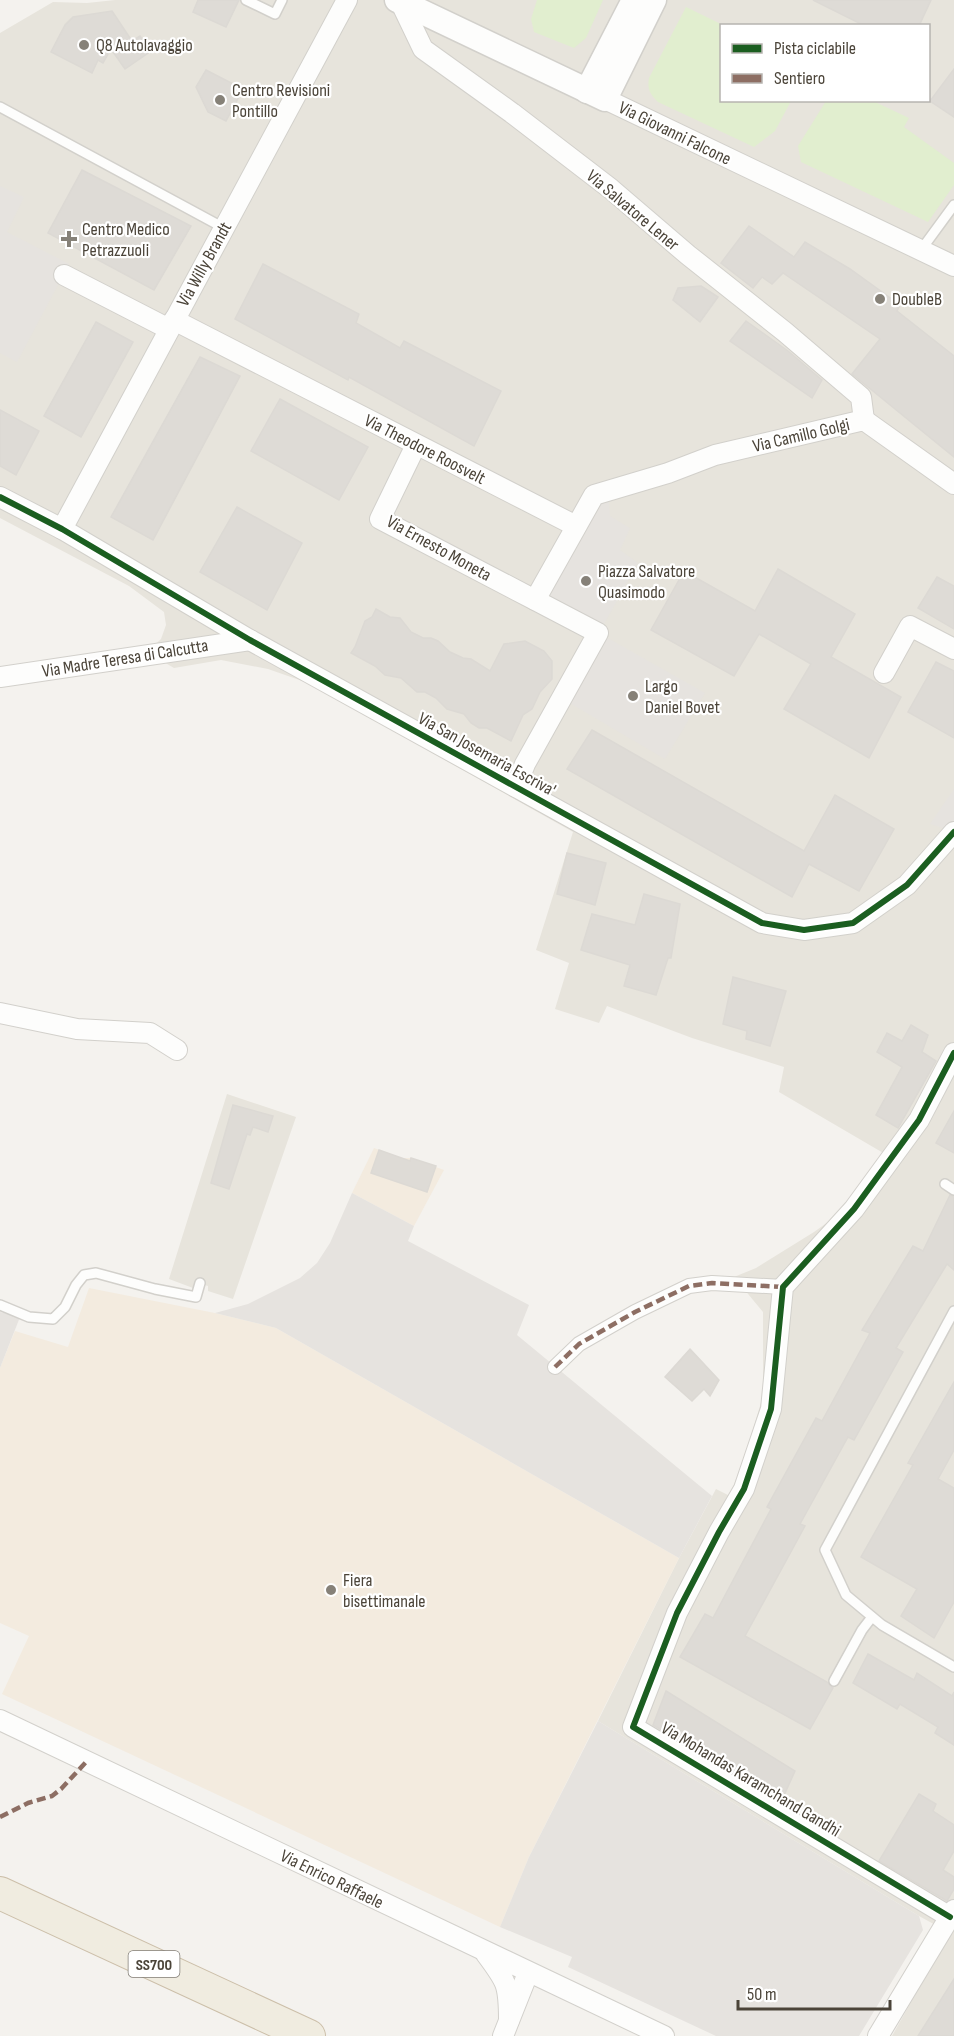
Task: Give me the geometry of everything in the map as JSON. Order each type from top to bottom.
[{"type":"highway","name":"SS700","points":[[0,1893],[309,2036]]},
{"type":"street","name":"Via Willy Brandt","points":[[62,529],[347,0]]},
{"type":"street","points":[[596,95],[634,0]]},
{"type":"street","points":[[596,95],[654,0]]},
{"type":"street","name":"Via Giovanni Falcone","points":[[398,1],[954,266]]},
{"type":"street","name":"Via Salvatore Lener","points":[[398,1],[423,49],[512,113],[611,189],[688,255],[785,332],[861,397],[864,420]]},
{"type":"street","name":"Via Theodore Roosvelt","points":[[64,275],[171,324],[576,526]]},
{"type":"street","name":"Via Camillo Golgi","points":[[576,526],[594,495],[668,473],[715,455],[864,420],[954,484]]},
{"type":"street","name":"Via Ernesto Moneta","points":[[416,445],[380,519],[598,633],[525,764],[516,787]]},
{"type":"street","name":"Via San Josemaria Escriva'","points":[[0,497],[62,529],[250,640],[762,923],[804,930],[853,923],[907,885],[954,832]]},
{"type":"street","points":[[535,600],[576,526]]},
{"type":"street","points":[[884,673],[910,626],[954,649]]},
{"type":"street","name":"Via Madre Teresa di Calcutta","points":[[0,677],[250,640]]},
{"type":"street","points":[[0,1013],[77,1029],[150,1033],[177,1050]]},
{"type":"street","points":[[555,1367],[579,1344],[635,1312],[688,1286],[712,1283],[783,1287],[854,1209],[919,1120],[954,1053]]},
{"type":"street","name":"Via Mohandas Karamchand Gandhi","points":[[783,1287],[771,1409],[751,1469],[744,1489],[677,1613],[633,1727],[952,1913]]},
{"type":"street","name":"Via Enrico Raffaele","points":[[0,1720],[664,2036]]},
{"type":"street","points":[[878,2036],[952,1913]]},
{"type":"street","points":[[485,1952],[502,1976],[509,1992],[506,2028]]},
{"type":"street","points":[[506,2028],[528,1973]]},
{"type":"lane","points":[[246,0],[275,14],[282,0]]},
{"type":"lane","points":[[0,107],[224,228]]},
{"type":"lane","points":[[921,250],[954,205]]},
{"type":"lane","points":[[0,1305],[29,1317],[53,1319],[64,1307],[76,1284],[84,1275],[96,1273],[196,1297],[200,1283]]},
{"type":"lane","points":[[954,1311],[825,1550],[846,1595],[882,1625],[954,1667]]},
{"type":"lane","points":[[834,1682],[862,1630],[872,1617]]},
{"type":"shaded area","points":[[115,0],[954,0],[954,2036],[892,2036],[950,1933],[598,1721],[716,1489],[730,1496],[750,1439],[763,1396],[763,1312],[734,1277],[756,1268],[849,1207],[885,1154],[779,1092],[784,1067],[692,1038],[607,1006],[599,1023],[555,1009],[569,963],[536,950],[573,832],[308,683],[268,669],[221,660],[174,668],[147,652],[161,639],[166,625],[164,612],[129,586],[0,518],[0,33],[53,2],[87,3]]},
{"type":"shaded area","points":[[0,186],[24,197],[7,232],[69,264],[17,362],[0,353]]},
{"type":"shaded area","points":[[594,495],[609,501],[610,516],[630,528],[620,550],[638,563],[599,633],[705,693],[665,759],[561,698],[598,633],[535,600]]},
{"type":"shaded area","points":[[954,789],[954,823],[949,830],[930,824]]},
{"type":"shaded area","points":[[227,1094],[296,1117],[233,1299],[208,1291],[208,1286],[195,1282],[193,1288],[169,1279]]},
{"type":"shaded area","points":[[374,1148],[444,1170],[414,1226],[352,1193]]},
{"type":"shaded area","points":[[352,1193],[414,1226],[408,1241],[529,1305],[517,1335],[712,1496],[679,1558],[276,1328],[215,1313],[248,1304],[300,1278],[317,1263],[330,1243]]},
{"type":"shaded area","name":"Fiera bisettimanale","points":[[89,1288],[215,1313],[276,1328],[679,1558],[529,1857],[500,1927],[2,1694],[29,1636],[0,1623],[0,1368],[15,1331],[68,1347]]},
{"type":"shaded area","points":[[0,1312],[20,1317],[0,1368]]},
{"type":"shaded area","points":[[598,1721],[919,1916],[923,1930],[859,2036],[716,2036],[568,1967],[572,1957],[500,1927],[529,1857]]},
{"type":"green space","points":[[537,0],[603,0],[586,38],[574,48],[534,32],[531,19]]},
{"type":"green space","points":[[686,7],[721,24],[720,102],[790,102],[775,131],[754,147],[658,102],[650,91],[649,78]]},
{"type":"green space","points":[[825,102],[875,102],[909,118],[904,127],[954,163],[954,185],[928,222],[801,162],[798,146]]},
{"type":"building","points":[[198,0],[239,0],[226,27],[193,12]]},
{"type":"building","points":[[813,0],[931,0],[920,24],[861,24]]},
{"type":"building","name":"Q8 Autolavaggio","points":[[112,11],[132,41],[140,36],[151,51],[125,69],[111,49],[103,63],[98,60],[92,73],[51,52],[65,25],[73,17]]},
{"type":"building","points":[[954,69],[954,117],[930,101]]},
{"type":"building","name":"Centro Revisioni Pontillo","points":[[206,70],[243,89],[226,121],[208,112],[196,87]]},
{"type":"building","points":[[82,170],[191,226],[154,290],[48,233]]},
{"type":"building","points":[[749,226],[794,257],[805,242],[850,269],[900,305],[897,311],[954,356],[954,457],[852,374],[880,339],[783,273],[772,284],[762,277],[753,288],[721,263]]},
{"type":"building","points":[[263,264],[359,314],[356,323],[400,348],[404,341],[501,391],[474,446],[349,377],[348,380],[235,319]]},
{"type":"building","points":[[701,286],[718,297],[700,322],[673,300],[678,288]]},
{"type":"building","points":[[746,321],[788,351],[822,380],[812,398],[730,341]]},
{"type":"building","points":[[96,322],[133,342],[81,437],[44,416]]},
{"type":"building","points":[[200,357],[240,376],[153,540],[111,517]]},
{"type":"building","points":[[280,399],[368,447],[339,500],[251,451]]},
{"type":"building","points":[[0,410],[39,431],[16,475],[0,466]]},
{"type":"building","points":[[237,507],[302,543],[267,610],[200,572]]},
{"type":"building","points":[[778,569],[855,614],[831,657],[901,697],[869,758],[784,709],[811,664],[759,634],[734,676],[651,630],[684,571],[755,611]]},
{"type":"building","points":[[937,577],[954,586],[954,629],[918,608]]},
{"type":"building","points":[[376,609],[390,617],[400,618],[411,632],[423,638],[438,641],[450,652],[471,659],[490,671],[504,644],[525,641],[544,651],[552,661],[552,679],[540,692],[532,709],[523,715],[511,741],[487,728],[479,728],[471,723],[464,714],[447,709],[436,698],[425,692],[417,692],[401,678],[385,675],[375,666],[351,653],[365,621],[372,617]]},
{"type":"building","points":[[936,662],[954,671],[954,738],[908,712]]},
{"type":"building","points":[[592,730],[804,851],[835,795],[894,829],[859,891],[809,864],[792,897],[567,769]]},
{"type":"building","points":[[567,853],[606,863],[595,905],[557,894]]},
{"type":"building","points":[[644,894],[680,904],[671,958],[668,958],[656,995],[624,986],[630,965],[581,950],[592,914],[635,925]]},
{"type":"building","points":[[733,977],[786,991],[770,1046],[746,1039],[747,1031],[723,1024]]},
{"type":"building","points":[[911,1025],[928,1035],[922,1052],[936,1061],[898,1128],[876,1115],[902,1067],[877,1052],[887,1033],[902,1041]]},
{"type":"building","points":[[233,1105],[273,1116],[268,1132],[253,1127],[250,1135],[247,1134],[229,1189],[211,1183]]},
{"type":"building","points":[[954,1111],[954,1153],[936,1143]]},
{"type":"building","points":[[379,1150],[410,1161],[411,1158],[436,1166],[427,1192],[371,1173]]},
{"type":"building","points":[[950,1195],[954,1197],[954,1270],[947,1264],[896,1348],[903,1352],[854,1440],[848,1437],[800,1524],[805,1526],[745,1636],[827,1682],[833,1688],[810,1729],[680,1657],[705,1614],[713,1618],[771,1509],[767,1507],[816,1418],[822,1421],[870,1333],[862,1330],[913,1246],[923,1251]]},
{"type":"building","points":[[690,1349],[719,1380],[710,1396],[704,1389],[692,1401],[665,1377]]},
{"type":"building","points":[[954,1382],[954,1450],[938,1479],[954,1488],[954,1602],[934,1638],[901,1616],[917,1589],[861,1557],[913,1465],[908,1463]]},
{"type":"building","points":[[868,1654],[914,1680],[917,1673],[952,1696],[954,1692],[954,1745],[935,1733],[938,1727],[900,1704],[897,1709],[853,1683]]},
{"type":"building","points":[[666,1691],[795,1771],[781,1802],[653,1725]]},
{"type":"building","points":[[919,1794],[936,1804],[933,1811],[954,1825],[954,1851],[943,1870],[954,1877],[954,1889],[947,1901],[879,1861]]},
{"type":"building","points":[[954,1979],[954,2036],[918,2036]]},
{"type":"marked path","points":[[555,1367],[579,1344],[635,1312],[689,1286],[712,1283],[783,1287]]},
{"type":"marked path","points":[[0,1817],[28,1803],[52,1796],[87,1761]]},
{"type":"cycle path","points":[[0,497],[62,529],[250,640],[762,923],[804,930],[853,923],[907,885],[954,832]]},
{"type":"cycle path","points":[[950,1917],[633,1727],[677,1613],[744,1489],[771,1409],[783,1287],[854,1209],[919,1120],[954,1053]]},
{"type":"place","name":"Q8 Autolavaggio","points":[[84,45]]},
{"type":"place","name":"Centro Revisioni Pontillo","points":[[220,100]]},
{"type":"place","name":"Centro Medico Petrazzuoli","points":[[69,239]]},
{"type":"place","name":"DoubleB","points":[[880,299]]},
{"type":"place","name":"Piazza Salvatore Quasimodo","points":[[586,581]]},
{"type":"place","name":"Largo Daniel Bovet","points":[[633,696]]},
{"type":"place","name":"Fiera bisettimanale","points":[[331,1590]]}]
